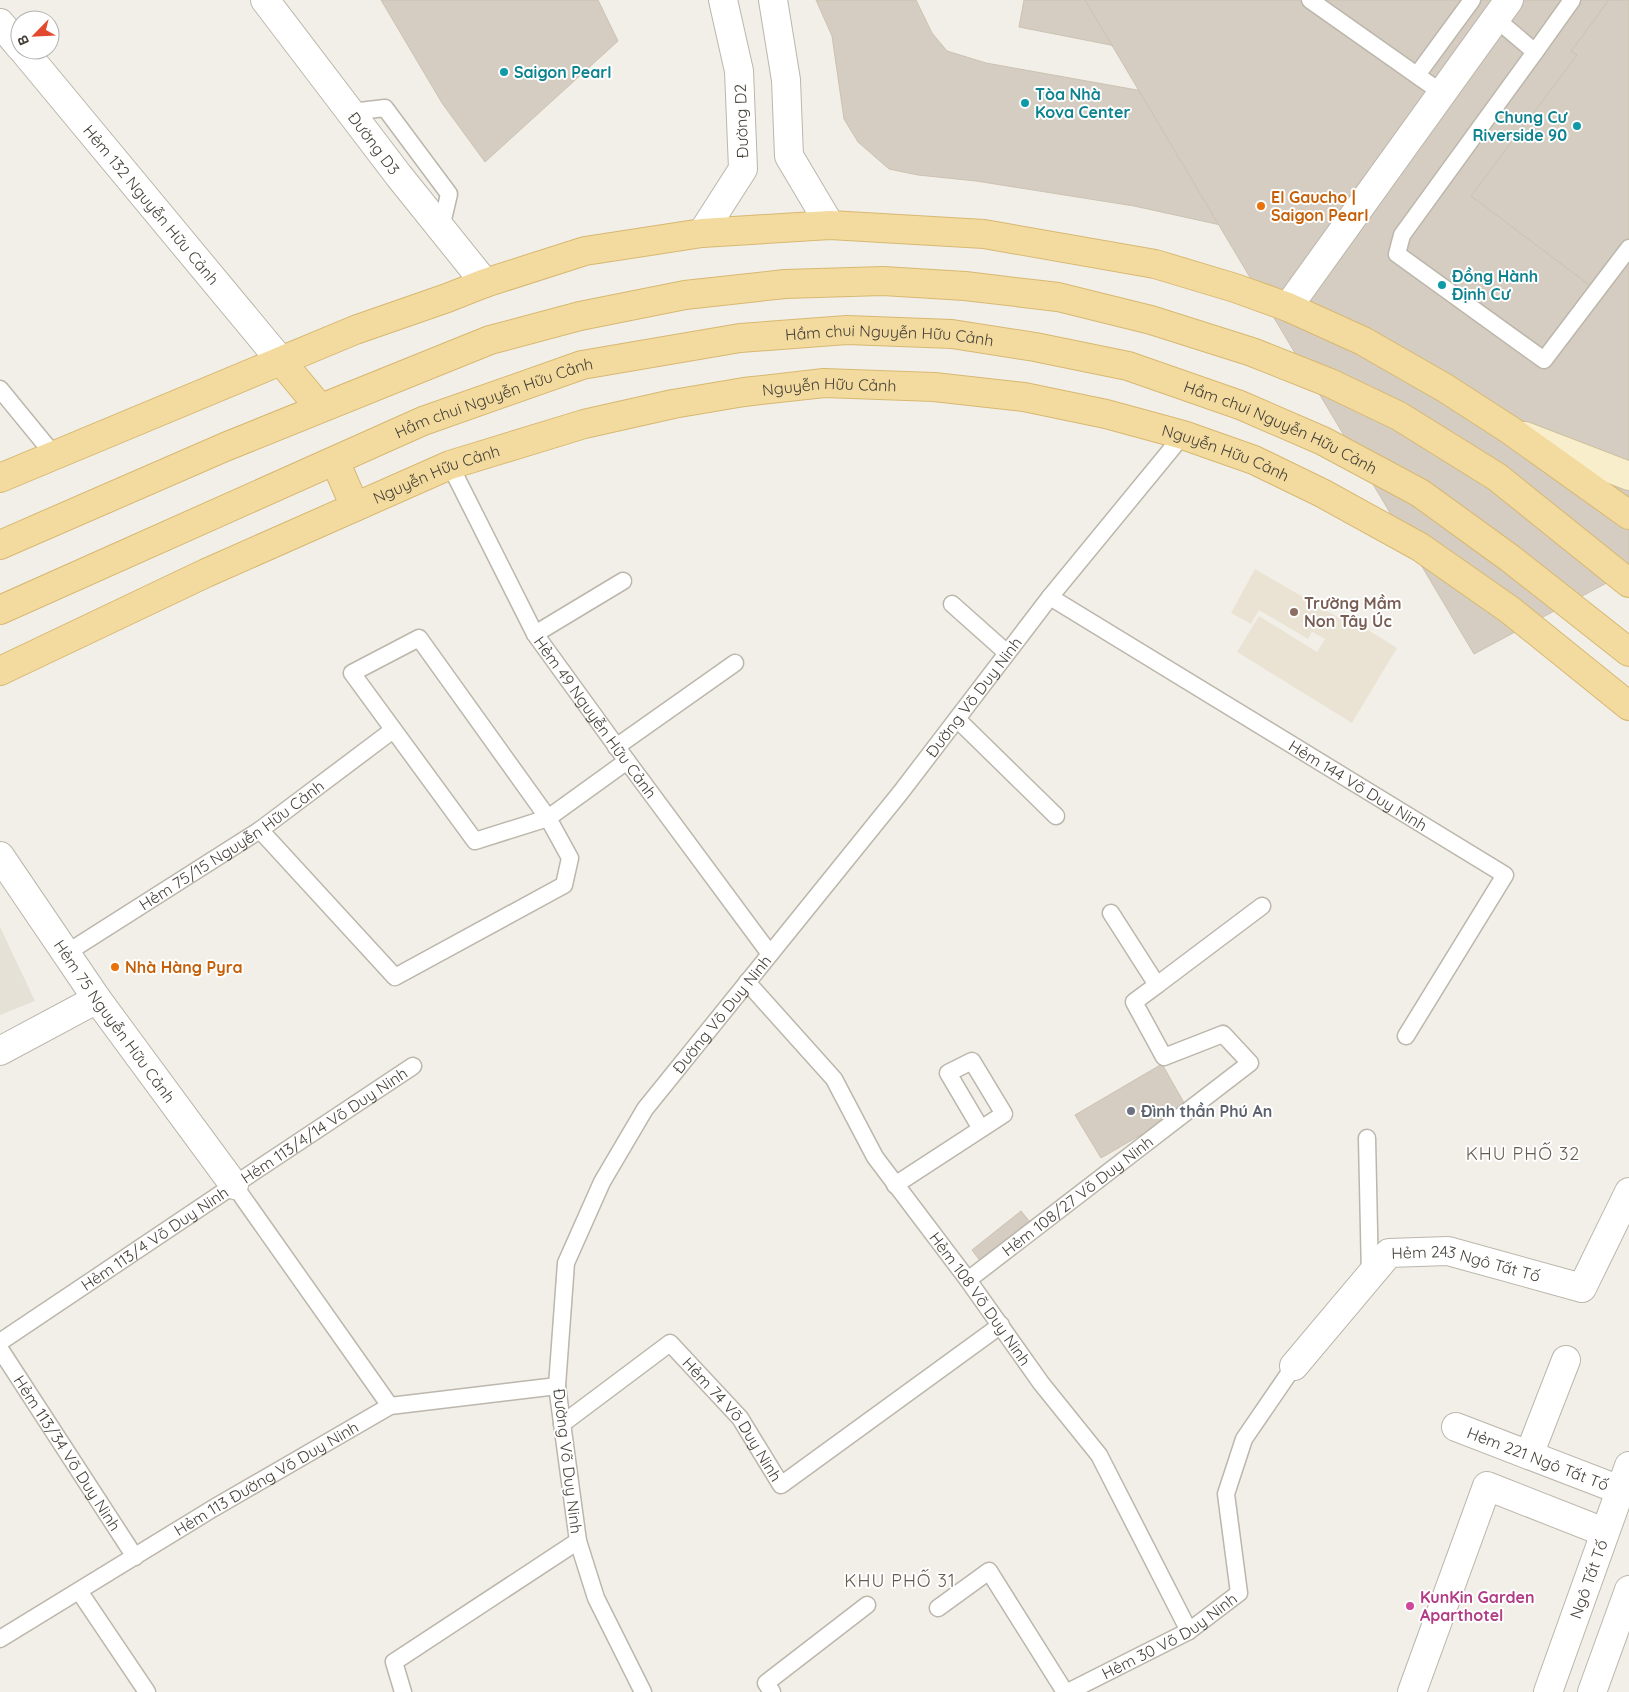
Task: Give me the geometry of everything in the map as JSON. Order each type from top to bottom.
[{"type":"main road","points":[[0,478],[355,330],[586,251],[702,233],[830,225],[984,234],[1155,264],[1235,288],[1288,308],[1363,341],[1445,388],[1510,430],[1629,515]]},
{"type":"main road","points":[[0,545],[225,447],[490,340],[580,316],[685,296],[785,284],[883,281],[965,286],[1049,296],[1151,320],[1252,352],[1330,383],[1399,416],[1496,477],[1629,582]]},
{"type":"main road","name":"Hầm chui Nguyễn Hữu Cảnh","points":[[0,610],[423,421],[582,365],[740,338],[847,330],[952,334],[1035,346],[1128,366],[1240,405],[1323,441],[1420,493],[1511,559],[1629,652]]},
{"type":"main road","points":[[281,361],[320,408]]},
{"type":"main road","name":"Nguyễn Hữu Cảnh","points":[[0,671],[206,573],[450,465],[584,424],[673,404],[744,392],[824,383],[934,387],[1024,398],[1106,414],[1183,435],[1254,460],[1322,493],[1420,547],[1510,610],[1629,706]]},
{"type":"main road","points":[[1510,430],[1629,476]]},
{"type":"main road","points":[[335,461],[355,507]]},
{"type":"street","name":"Đường D3","points":[[265,0],[440,228],[486,284]]},
{"type":"street","name":"Đường D2","points":[[702,233],[743,169],[739,71],[723,0]]},
{"type":"street","points":[[773,0],[786,80],[789,156],[830,225]]},
{"type":"street","points":[[1288,308],[1502,9]]},
{"type":"street","points":[[0,23],[10,35]]},
{"type":"street","name":"Hẻm 132 Nguyễn Hữu Cảnh","points":[[30,60],[281,361]]},
{"type":"street","name":"Hẻm 75 Nguyễn Hữu Cảnh","points":[[0,856],[97,999],[234,1185]]},
{"type":"street","points":[[0,1051],[97,999]]},
{"type":"street","name":"Hẻm 243 Ngô Tất Tố","points":[[1294,1366],[1389,1253],[1448,1251],[1582,1288],[1629,1192]]},
{"type":"street","points":[[1529,1455],[1566,1360]]},
{"type":"street","name":"Hẻm 221 Ngô Tất Tố","points":[[1456,1427],[1529,1455],[1624,1478]]},
{"type":"street","name":"Ngô Tất Tố","points":[[1548,1692],[1624,1478]]},
{"type":"street","points":[[1412,1692],[1487,1486],[1604,1532]]},
{"type":"street","points":[[1592,1692],[1629,1590]]},
{"type":"lane","points":[[1310,0],[1442,92]]},
{"type":"lane","points":[[1417,75],[1472,0]]},
{"type":"lane","points":[[1572,0],[1402,235],[1397,254],[1544,360],[1629,248]]},
{"type":"lane","points":[[1502,9],[1535,52]]},
{"type":"lane","points":[[0,389],[54,455]]},
{"type":"lane","name":"Đường Võ Duy Ninh","points":[[644,1692],[596,1598],[578,1541],[557,1386],[566,1263],[602,1182],[645,1109],[901,792],[1050,597],[1183,435]]},
{"type":"lane","name":"Hẻm 49 Nguyễn Hữu Cảnh","points":[[450,465],[535,634],[626,761],[770,954]]},
{"type":"lane","points":[[535,634],[623,581]]},
{"type":"lane","name":"Hẻm 144 Võ Duy Ninh","points":[[1050,597],[1505,875],[1406,1036]]},
{"type":"lane","points":[[952,604],[1007,653]]},
{"type":"lane","points":[[260,830],[395,977],[564,885],[570,858],[548,818],[419,638],[352,673],[475,841],[548,818],[626,761]]},
{"type":"lane","points":[[616,747],[735,663]]},
{"type":"lane","points":[[957,719],[1056,816]]},
{"type":"lane","name":"Hẻm 75/15 Nguyễn Hữu Cảnh","points":[[65,954],[260,830],[394,730]]},
{"type":"lane","points":[[1111,913],[1157,985],[1262,906]]},
{"type":"lane","name":"Hẻm 108 Võ Duy Ninh","points":[[747,982],[834,1079],[874,1157],[968,1280],[1041,1383],[1099,1456],[1189,1631]]},
{"type":"lane","name":"Hẻm 108/27 Võ Duy Ninh","points":[[968,1280],[1250,1063],[1223,1034],[1164,1057],[1134,1002],[1157,985]]},
{"type":"lane","name":"Hẻm 113/4/14 Võ Duy Ninh","points":[[234,1185],[413,1066]]},
{"type":"lane","points":[[895,1185],[981,1129]]},
{"type":"lane","points":[[1366,1138],[1370,1276]]},
{"type":"lane","name":"Hẻm 113/4 Võ Duy Ninh","points":[[0,1342],[234,1185],[390,1406]]},
{"type":"lane","name":"Hẻm 74 Võ Duy Ninh","points":[[562,1424],[670,1343],[740,1418],[781,1485],[1000,1325]]},
{"type":"lane","name":"Hẻm 113/34 Võ Duy Ninh","points":[[0,1349],[135,1557]]},
{"type":"lane","name":"Hẻm 30 Võ Duy Ninh","points":[[1066,1692],[1189,1631],[1239,1593],[1226,1494],[1244,1439],[1294,1366]]},
{"type":"lane","name":"Hẻm 113 Đường Võ Duy Ninh","points":[[0,1639],[212,1509],[390,1406],[557,1386]]},
{"type":"lane","points":[[403,1692],[394,1662],[578,1541]]},
{"type":"lane","points":[[938,1608],[989,1571],[1066,1692]]},
{"type":"lane","points":[[79,1591],[141,1690]]},
{"type":"lane","points":[[772,1692],[766,1683],[867,1605]]},
{"type":"shaded area","points":[[1255,569],[1363,632],[1365,628],[1397,648],[1352,723],[1237,652],[1259,616],[1317,652],[1325,639],[1312,632],[1308,639],[1259,610],[1251,624],[1231,613]]},
{"type":"shaded area","points":[[0,927],[35,1001],[0,1015]]},
{"type":"building","name":"Saigon Pearl","points":[[381,0],[598,0],[618,41],[485,162],[442,103]]},
{"type":"building","name":"Tòa Nhà Kova Center","points":[[816,0],[916,0],[932,33],[947,51],[986,63],[1288,117],[1285,136],[1338,146],[1321,178],[1287,218],[1268,233],[1248,231],[1134,206],[976,181],[918,175],[889,169],[858,142],[844,119],[832,36]]},
{"type":"building","points":[[1024,0],[1209,0],[1197,62],[1019,27]]},
{"type":"building","name":"Đồng Hành Định Cư","points":[[1085,0],[1629,0],[1629,571],[1474,654]]},
{"type":"building","name":"Chung Cư Riverside 90","points":[[1609,0],[1629,0],[1629,245],[1596,290],[1471,196],[1577,55],[1571,51]]},
{"type":"building","name":"Đình thần Phú An","points":[[1162,1064],[1187,1108],[1101,1158],[1075,1115]]},
{"type":"building","points":[[1021,1211],[1034,1227],[984,1266],[972,1250]]},
{"type":"place","name":"Saigon Pearl","points":[[504,72]]},
{"type":"place","name":"Tòa Nhà Kova Center","points":[[1025,103]]},
{"type":"place","name":"Chung Cư Riverside 90","points":[[1577,126]]},
{"type":"place","name":"El Gaucho | Saigon Pearl","points":[[1261,206]]},
{"type":"place","name":"Đồng Hành Định Cư","points":[[1442,285]]},
{"type":"place","name":"Trường Mầm Non Tây Úc","points":[[1294,612]]},
{"type":"place","name":"Nhà Hàng Pyra","points":[[115,967]]},
{"type":"place","name":"Đình thần Phú An","points":[[1131,1111]]},
{"type":"place","name":"KunKin Garden Aparthotel","points":[[1410,1606]]},
{"type":"district","name":"KHU PHỐ 32","points":[[1523,1153]]},
{"type":"district","name":"KHU PHỐ 31","points":[[900,1580]]}]
